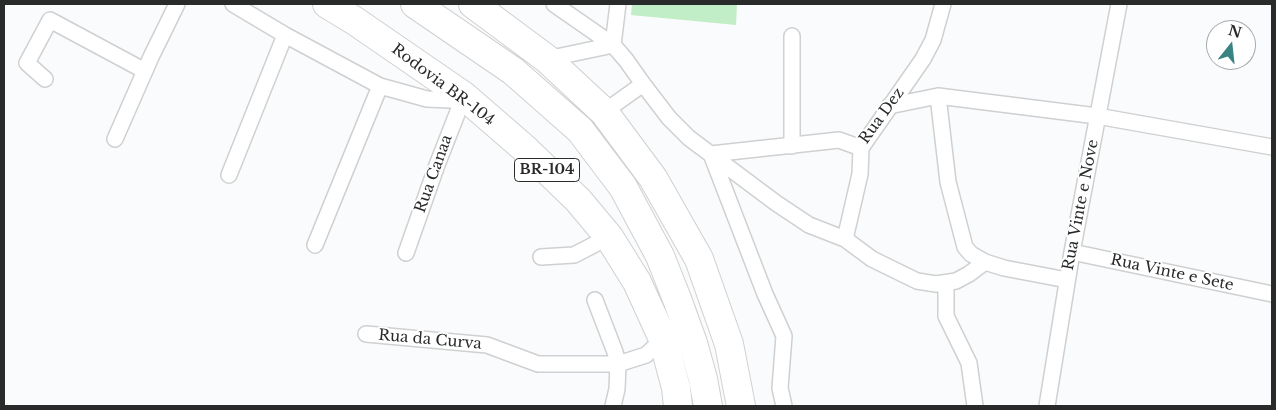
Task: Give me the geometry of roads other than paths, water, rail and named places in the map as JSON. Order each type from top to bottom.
[{"type":"highway","name":"Rodovia BR-104","points":[[327,4],[464,96],[524,148],[578,200],[609,237],[637,282],[663,339],[676,388],[678,406]]},
{"type":"highway","name":"BR-104","points":[[415,4],[513,71],[580,130],[623,187],[660,256],[677,299],[693,343],[708,406]]},
{"type":"highway","points":[[473,4],[547,59],[604,112],[652,178],[699,260],[729,344],[741,406]]},
{"type":"street","points":[[116,139],[145,71],[177,4]]},
{"type":"street","points":[[233,4],[285,35],[380,86],[427,99],[450,100],[464,96]]},
{"type":"street","points":[[554,4],[613,45],[669,118],[689,138],[776,203],[809,224],[845,239],[872,260],[917,281],[936,284],[956,281],[985,262]]},
{"type":"street","points":[[613,45],[618,4]]},
{"type":"street","name":"Rua Dez","points":[[711,154],[839,140],[861,148],[927,53],[933,40],[943,4]]},
{"type":"street","name":"Rua Vinte e Nove","points":[[1047,406],[1072,252],[1119,4]]},
{"type":"street","points":[[46,79],[27,63],[50,20],[145,71]]},
{"type":"street","points":[[229,176],[285,35]]},
{"type":"street","points":[[792,36],[792,146]]},
{"type":"street","points":[[547,59],[613,45]]},
{"type":"street","points":[[604,112],[642,84]]},
{"type":"street","points":[[314,245],[380,86]]},
{"type":"street","name":"Rua Canaa","points":[[406,253],[437,164],[464,96]]},
{"type":"street","points":[[889,106],[938,96],[1097,116],[1272,147]]},
{"type":"street","points":[[938,96],[948,182],[965,247],[971,254],[985,262],[1004,268],[1067,280]]},
{"type":"street","points":[[845,239],[860,174],[861,148]]},
{"type":"street","points":[[711,154],[765,294],[784,336],[780,388],[784,406]]},
{"type":"street","points":[[541,257],[574,255],[609,237]]},
{"type":"street","name":"Rua Vinte e Sete","points":[[1072,252],[1272,294]]},
{"type":"street","points":[[946,283],[946,316],[970,363],[975,406]]},
{"type":"street","points":[[595,300],[618,364],[617,388],[613,406]]},
{"type":"street","name":"Rua da Curva","points":[[366,334],[487,345],[538,364],[618,364],[646,355],[663,339]]}]
